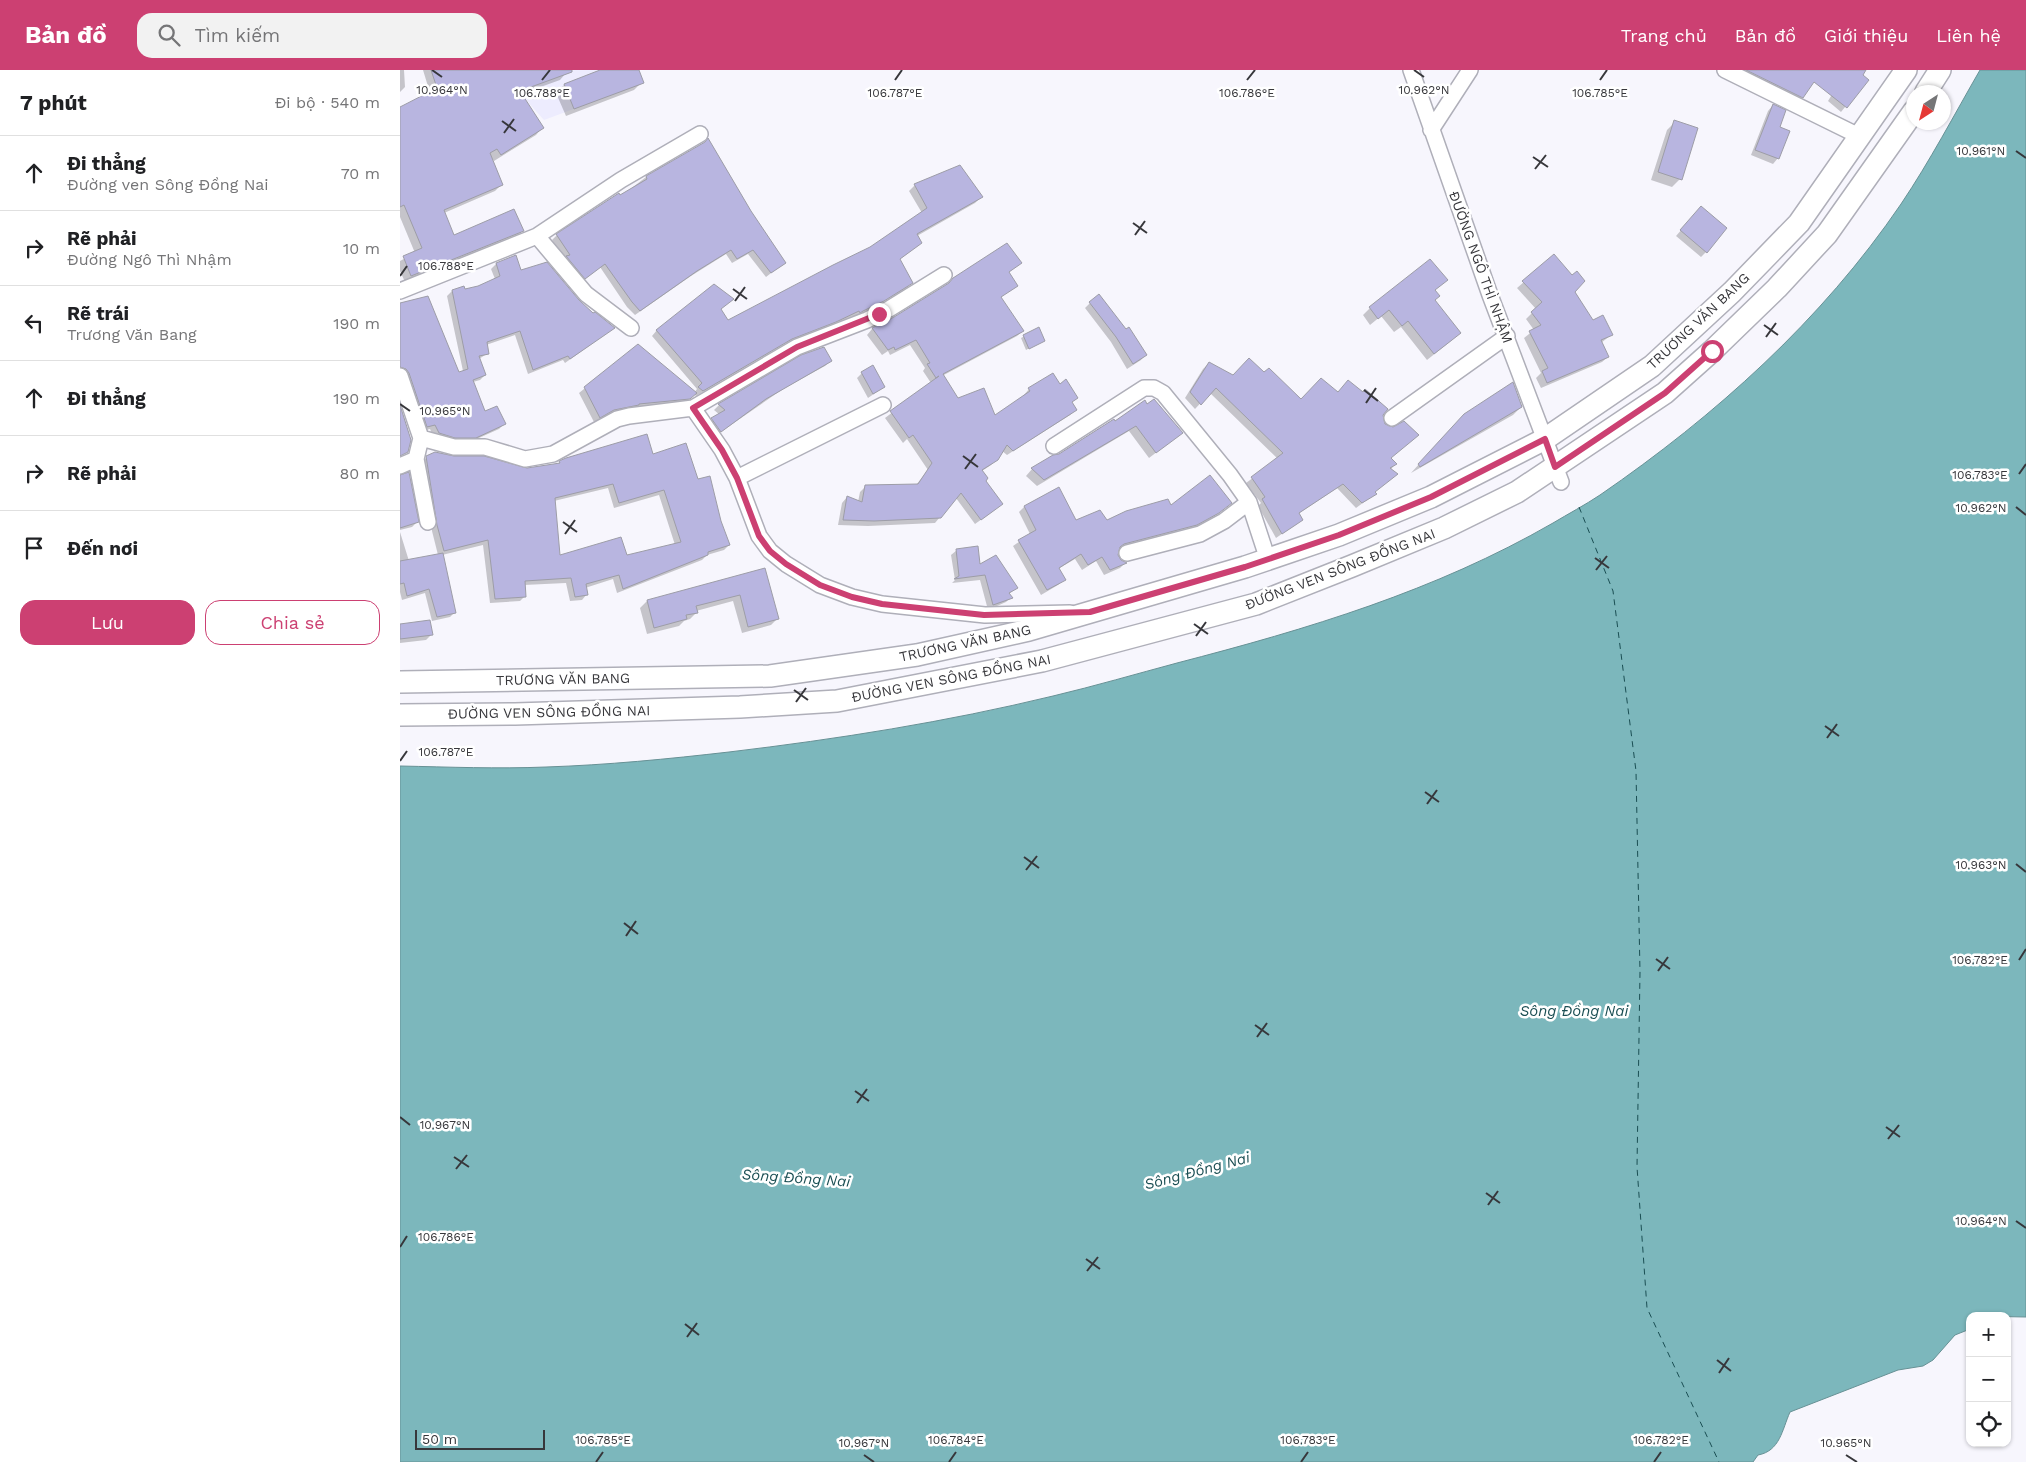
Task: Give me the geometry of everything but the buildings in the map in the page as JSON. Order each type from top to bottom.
[{"type":"main road","name":"TRƯƠNG VĂN BANG","points":[[400,682],[770,676],[917,655],[1029,630],[1268,560],[1339,535],[1431,497],[1545,439],[1652,366],[1739,285],[1799,223],[1906,70]]},
{"type":"main road","points":[[1930,85],[1940,70]]},
{"type":"main road","name":"ĐƯỜNG VEN SÔNG ĐỒNG NAI","points":[[400,715],[730,708],[837,700],[1042,662],[1256,604],[1444,528],[1517,492],[1557,471],[1665,393],[1712,351],[1777,288],[1827,234],[1906,122]]},
{"type":"street","name":"ĐƯỜNG NGÔ THÌ NHẬM","points":[[1411,70],[1431,130],[1557,471]]},
{"type":"street","points":[[1431,130],[1470,70]]},
{"type":"street","points":[[1725,70],[1854,134]]},
{"type":"street","points":[[400,291],[537,236],[621,180],[700,134]]},
{"type":"street","points":[[537,236],[586,294],[632,328]]},
{"type":"street","points":[[421,438],[454,447],[485,447],[525,459],[553,454],[618,419],[693,408],[791,350],[889,309],[944,275]]},
{"type":"street","points":[[1392,418],[1507,336]]},
{"type":"street","points":[[400,376],[421,438],[416,459],[428,522]]},
{"type":"street","points":[[1054,446],[1144,388],[1154,388],[1163,393],[1184,417],[1249,502],[1268,560]]},
{"type":"street","points":[[737,478],[883,405]]},
{"type":"street","points":[[693,408],[722,450],[737,478],[759,536],[770,551],[786,564],[820,585],[852,597],[882,604],[984,615],[1090,612]]},
{"type":"street","points":[[400,466],[416,459]]},
{"type":"street","points":[[1127,554],[1200,534],[1224,521],[1249,502]]},
{"type":"shaded area","points":[[510,70],[639,70],[644,83],[544,120],[518,91]]},
{"type":"water","name":"Sông Đồng Nai","points":[[1980,70],[2026,70],[2026,1317],[2011,1317],[2011,1312],[1966,1312],[1966,1331],[1955,1335],[1933,1360],[1923,1366],[1898,1370],[1790,1412],[1776,1444],[1765,1453],[1758,1455],[1753,1462],[400,1462],[400,766],[528,768],[592,765],[706,755],[770,747],[932,722],[1069,692],[1226,650],[1370,606],[1463,569],[1553,523],[1600,495],[1643,465],[1725,399],[1801,326],[1870,247],[1901,204],[1946,130],[1951,130],[1951,122]]},
{"type":"ferry route","points":[[1579,507],[1613,591],[1636,771],[1640,972],[1637,1167],[1647,1308],[1719,1462]]},
{"type":"route","points":[[879,314],[797,347],[693,408],[722,450],[737,478],[759,536],[770,551],[786,564],[820,585],[852,597],[882,604],[984,615],[1090,612],[1245,567],[1339,535],[1431,497],[1545,439],[1555,467],[1665,393],[1712,351]]}]
